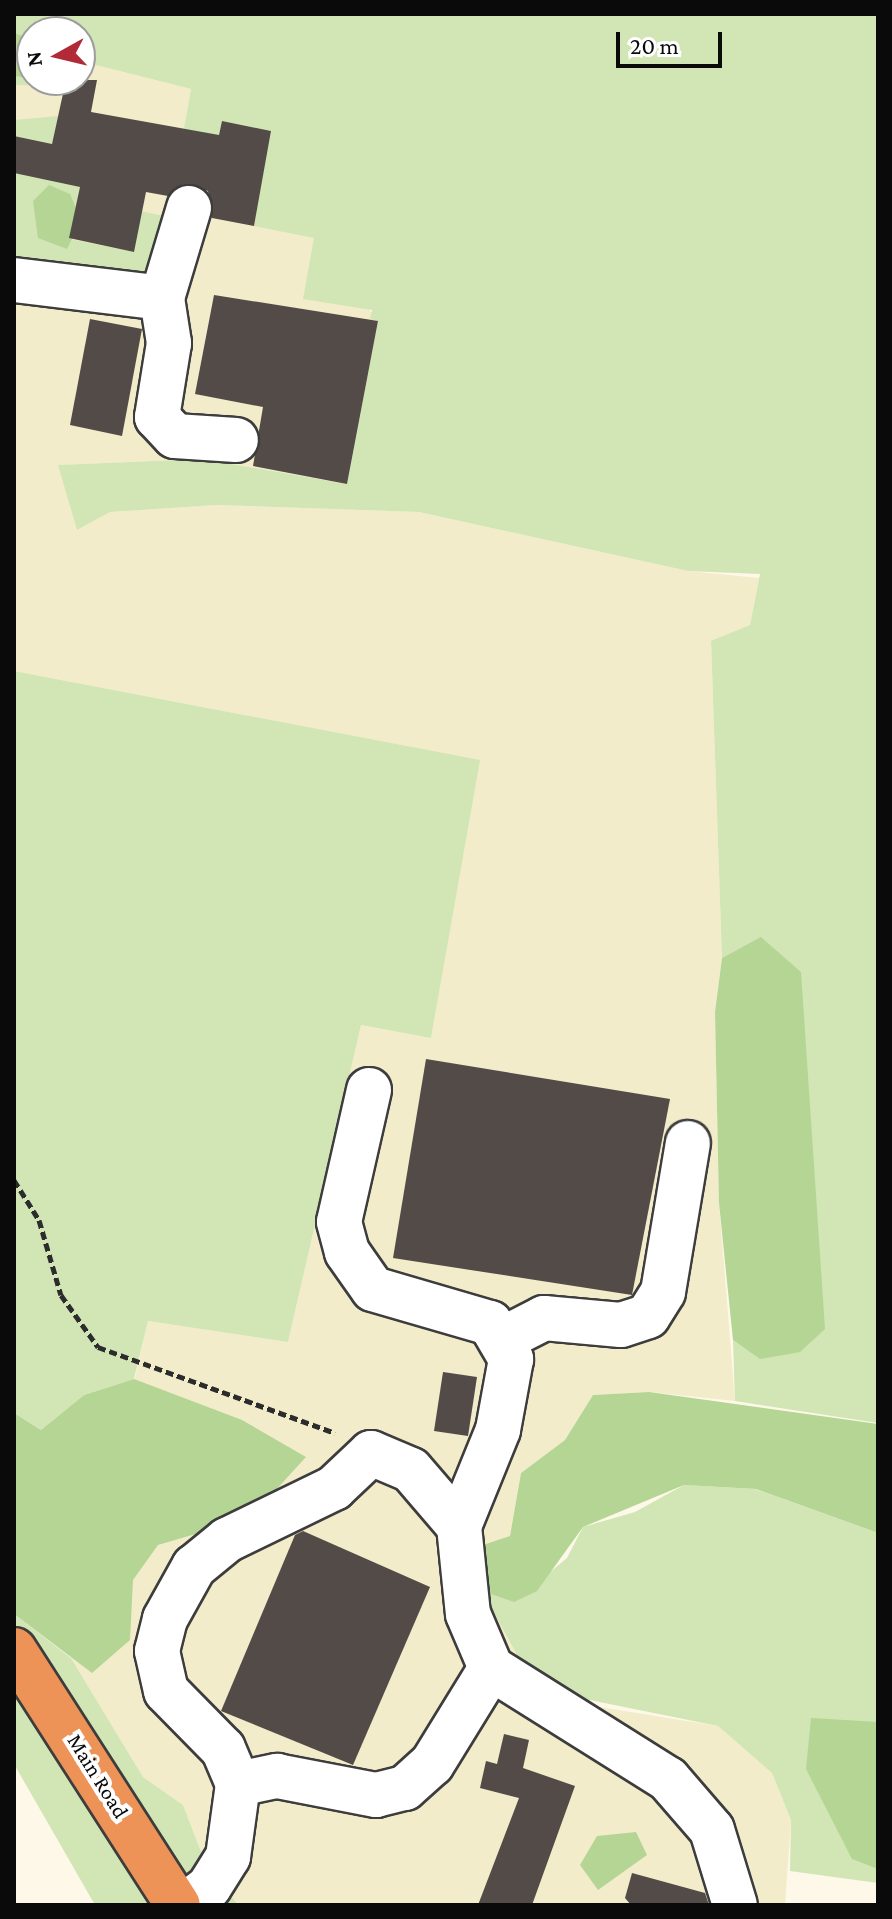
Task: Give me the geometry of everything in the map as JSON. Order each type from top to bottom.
[{"type":"highway","name":"Main Road","points":[[14,1650],[178,1905]]},
{"type":"lane","points":[[189,208],[162,298],[169,343],[157,417],[175,436],[236,440]]},
{"type":"lane","points":[[14,280],[162,298]]},
{"type":"lane","points":[[369,1090],[339,1222],[347,1252],[373,1289],[490,1323],[503,1339],[511,1359],[498,1430],[459,1526],[468,1614],[491,1668],[668,1779],[712,1830],[735,1905]]},
{"type":"lane","points":[[503,1339],[544,1318],[621,1325],[648,1316],[663,1292],[688,1143]]},
{"type":"lane","points":[[185,1905],[209,1887],[228,1857],[238,1784],[223,1749],[166,1691],[157,1651],[165,1619],[194,1567],[227,1540],[334,1488],[371,1453],[411,1470],[459,1526]]},
{"type":"lane","points":[[238,1784],[277,1776],[376,1795],[405,1788],[432,1764],[491,1668]]},
{"type":"path","points":[[14,1180],[39,1220],[61,1295],[98,1347],[316,1422],[371,1453]]},
{"type":"shaded area","points":[[14,49],[16,96],[96,96],[96,65],[191,89],[183,134],[222,121],[271,131],[314,237],[378,321],[347,484],[203,459],[59,465],[77,530],[110,512],[217,505],[419,512],[688,571],[759,578],[750,625],[711,642],[722,958],[715,1012],[719,1203],[735,1401],[649,1392],[593,1395],[565,1440],[521,1473],[510,1536],[593,1706],[718,1726],[772,1773],[791,1820],[785,1905],[238,1905],[205,1862],[183,1805],[143,1777],[71,1658],[148,1321],[288,1342],[361,1025],[431,1038],[479,760],[14,671]]},
{"type":"green space","points":[[14,14],[878,14],[878,1423],[735,1401],[733,1340],[761,1359],[761,938],[722,958],[711,641],[750,625],[760,574],[688,571],[419,512],[217,505],[110,512],[77,530],[58,465],[203,459],[347,484],[378,321],[370,319],[372,310],[303,299],[314,238],[254,226],[271,131],[222,121],[218,140],[183,134],[191,89],[96,65],[96,16],[16,16],[14,85]]},
{"type":"green space","points":[[14,33],[16,76],[14,76]]},
{"type":"green space","points":[[58,116],[52,144],[14,136],[14,120]]},
{"type":"green space","points":[[14,173],[80,187],[70,239],[134,252],[98,202],[164,216],[153,277],[14,269]]},
{"type":"green space","points":[[49,185],[70,194],[81,220],[67,249],[38,238],[33,201]]},
{"type":"green space","points":[[14,671],[480,760],[431,1038],[361,1025],[288,1342],[148,1321],[134,1379],[84,1395],[41,1430],[14,1413]]},
{"type":"green space","points":[[761,937],[801,972],[825,1329],[800,1352],[760,1359],[733,1340],[719,1203],[715,1012],[722,958]]},
{"type":"green space","points":[[134,1379],[242,1420],[306,1457],[250,1518],[158,1545],[133,1580],[130,1640],[92,1673],[14,1614],[14,1413],[41,1430],[84,1395]]},
{"type":"green space","points":[[649,1392],[878,1424],[878,1533],[756,1489],[684,1485],[583,1527],[537,1591],[514,1602],[482,1591],[477,1547],[510,1536],[521,1473],[565,1440],[593,1395]]},
{"type":"green space","points":[[684,1485],[755,1489],[878,1533],[878,1883],[790,1871],[791,1820],[772,1773],[718,1726],[565,1695],[525,1669],[482,1591],[514,1602],[567,1558],[583,1527],[635,1512]]},
{"type":"green space","points":[[14,1614],[71,1658],[143,1777],[183,1805],[205,1862],[238,1905],[95,1905],[14,1764]]},
{"type":"green space","points":[[811,1718],[878,1722],[878,1869],[852,1859],[806,1769]]},
{"type":"green space","points":[[636,1832],[647,1855],[598,1890],[580,1865],[597,1836]]},
{"type":"building","points":[[62,96],[94,96],[91,112],[219,135],[222,121],[271,131],[254,226],[212,218],[208,191],[184,184],[168,196],[146,192],[134,252],[69,238],[80,187],[14,173],[14,136],[52,144]]},
{"type":"building","points":[[214,295],[378,321],[347,484],[253,466],[263,407],[195,394]]},
{"type":"building","points":[[90,319],[142,329],[122,436],[70,425]]},
{"type":"building","points":[[426,1059],[670,1099],[632,1295],[393,1258]]},
{"type":"building","points":[[443,1372],[477,1377],[468,1436],[434,1431]]},
{"type":"building","points":[[303,1531],[430,1587],[353,1765],[221,1711],[295,1535]]},
{"type":"building","points":[[504,1734],[529,1740],[523,1768],[575,1786],[532,1905],[478,1905],[519,1798],[480,1788],[486,1761],[497,1764]]},
{"type":"building","points":[[632,1873],[705,1893],[709,1905],[631,1905],[625,1898]]}]
